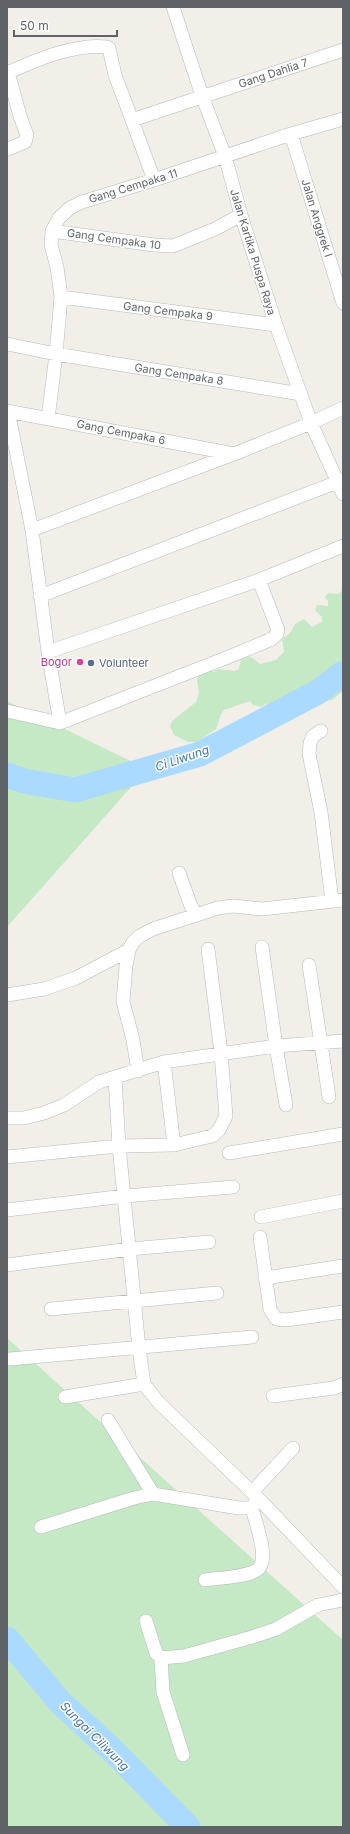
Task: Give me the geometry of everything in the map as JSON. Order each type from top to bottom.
[{"type":"street","name":"Jalan Kartika Puspa Raya","points":[[173,7],[202,96],[225,156],[241,215],[276,325],[311,423],[342,485]]},
{"type":"street","points":[[8,150],[25,142],[27,135],[7,73],[54,54],[78,49],[107,47],[109,48],[115,74],[154,180]]},
{"type":"street","name":"Gang Dahlia 7","points":[[132,120],[343,50]]},
{"type":"street","name":"Gang Cempaka 11","points":[[52,230],[59,218],[70,208],[82,202],[154,180],[291,134],[343,119]]},
{"type":"street","name":"Jalan Anggrek I","points":[[291,134],[343,303]]},
{"type":"street","name":"Gang Cempaka 10","points":[[52,230],[154,245],[173,246],[209,231],[241,215]]},
{"type":"street","points":[[48,418],[61,297],[57,267],[51,245],[52,230]]},
{"type":"street","name":"Gang Cempaka 9","points":[[61,297],[276,325]]},
{"type":"street","name":"Gang Cempaka 8","points":[[7,344],[56,354],[301,394]]},
{"type":"street","points":[[32,530],[234,454],[311,423],[343,408]]},
{"type":"street","points":[[8,411],[32,530],[48,652],[60,723]]},
{"type":"street","name":"Gang Cempaka 6","points":[[8,411],[234,454]]},
{"type":"street","points":[[40,596],[342,485]]},
{"type":"street","points":[[48,652],[259,580],[343,546]]},
{"type":"street","points":[[7,710],[60,723],[231,656],[277,634],[278,630],[259,580]]},
{"type":"street","points":[[138,1071],[133,1040],[123,1001],[129,950],[133,942],[140,936],[153,929],[218,908],[234,906],[262,909],[338,900],[309,754],[310,743],[313,736],[321,731]]},
{"type":"street","points":[[179,873],[191,906],[197,915]]},
{"type":"street","points":[[262,947],[286,1105]]},
{"type":"street","points":[[7,1157],[119,1146],[174,1145],[212,1136],[219,1130],[226,1116],[222,1053],[208,949]]},
{"type":"street","points":[[7,996],[44,989],[76,978],[129,950]]},
{"type":"street","points":[[309,965],[329,1097]]},
{"type":"street","points":[[7,1118],[24,1118],[44,1113],[64,1105],[99,1082],[164,1062],[276,1046],[343,1041]]},
{"type":"street","points":[[164,1062],[174,1145]]},
{"type":"street","points":[[115,1078],[119,1146],[139,1348],[144,1384],[160,1403],[254,1499],[343,1587]]},
{"type":"street","points":[[229,1153],[343,1134]]},
{"type":"street","points":[[7,1210],[125,1196],[233,1188]]},
{"type":"street","points":[[261,1217],[343,1201]]},
{"type":"street","points":[[260,1237],[270,1309],[276,1319],[286,1320],[343,1312]]},
{"type":"street","points":[[7,1264],[130,1249],[209,1242]]},
{"type":"street","points":[[265,1278],[343,1266]]},
{"type":"street","points":[[51,1309],[217,1293]]},
{"type":"street","points":[[10,1359],[252,1338]]},
{"type":"street","points":[[65,1397],[144,1384]]},
{"type":"street","points":[[273,1396],[334,1388],[343,1384]]},
{"type":"street","points":[[108,1420],[153,1494]]},
{"type":"street","points":[[41,1527],[134,1498],[153,1494],[194,1499],[223,1506],[254,1499],[293,1448]]},
{"type":"street","points":[[206,1580],[246,1574],[259,1569],[262,1563],[263,1552],[254,1499]]},
{"type":"street","points":[[161,1658],[184,1656],[252,1637],[276,1629],[318,1605],[343,1600]]},
{"type":"street","points":[[146,1621],[156,1653],[161,1658],[163,1692],[182,1755]]},
{"type":"green space","points":[[343,590],[343,691],[332,700],[317,702],[303,708],[291,718],[276,718],[266,703],[262,707],[253,705],[250,701],[224,710],[221,714],[216,729],[197,742],[188,742],[174,735],[170,726],[172,721],[196,702],[199,693],[197,679],[202,673],[206,671],[214,672],[218,669],[235,671],[239,669],[241,659],[245,656],[251,657],[260,664],[276,660],[284,652],[282,639],[290,633],[295,624],[304,619],[312,627],[322,622],[322,617],[315,610],[317,605],[328,606],[328,601],[325,597],[328,593],[338,594]]},
{"type":"green space","points":[[7,701],[147,769],[7,927]]},
{"type":"green space","points":[[7,1338],[343,1640],[343,1827],[7,1827]]},
{"type":"waterway","name":"Ci Liwung","points":[[7,775],[24,781],[75,790],[200,754],[318,692],[343,673]]},
{"type":"waterway","name":"Sungai Ciliwung","points":[[7,1639],[60,1702],[112,1750],[188,1827]]},
{"type":"place","name":"Bogor","points":[[80,662]]},
{"type":"place","name":"Volunteer","points":[[91,663]]}]
